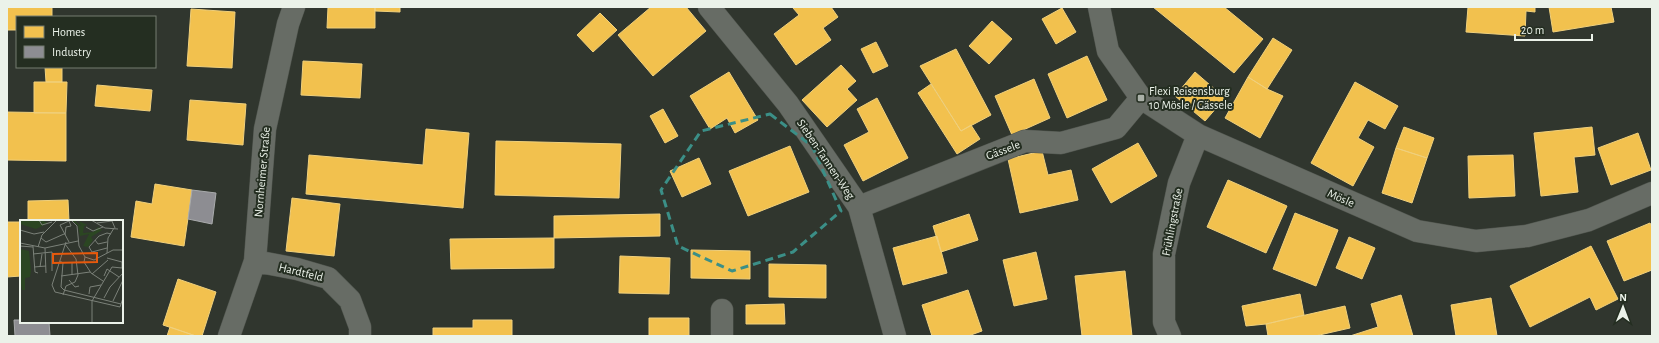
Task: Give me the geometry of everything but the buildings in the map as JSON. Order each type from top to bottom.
[{"type":"street","name":"Nornheimer Straße","points":[[229,336],[255,261],[265,129],[288,24],[294,7]]},
{"type":"street","name":"Sieben-Tannen-Weg","points":[[709,7],[788,104],[859,208],[895,336]]},
{"type":"street","name":"Mösle","points":[[1099,7],[1108,51],[1141,98],[1198,135],[1417,231],[1476,241],[1527,236],[1589,220],[1652,192]]},
{"type":"street","name":"Gässele","points":[[859,208],[1025,141],[1061,143],[1116,128],[1141,98]]},
{"type":"street","name":"Frühlingstraße","points":[[1170,336],[1164,322],[1164,254],[1179,183],[1198,135]]},
{"type":"street","name":"Hardtfeld","points":[[255,261],[297,269],[328,278],[350,300],[360,327],[360,336]]},
{"type":"street","points":[[722,310],[722,336]]},
{"type":"highlighted area","points":[[770,114],[812,146],[841,211],[793,252],[732,271],[678,246],[661,190],[701,131]]},
{"type":"place","name":"Flexi Reisensburg 10 Mösle / Gässele","points":[[1141,98]]}]
